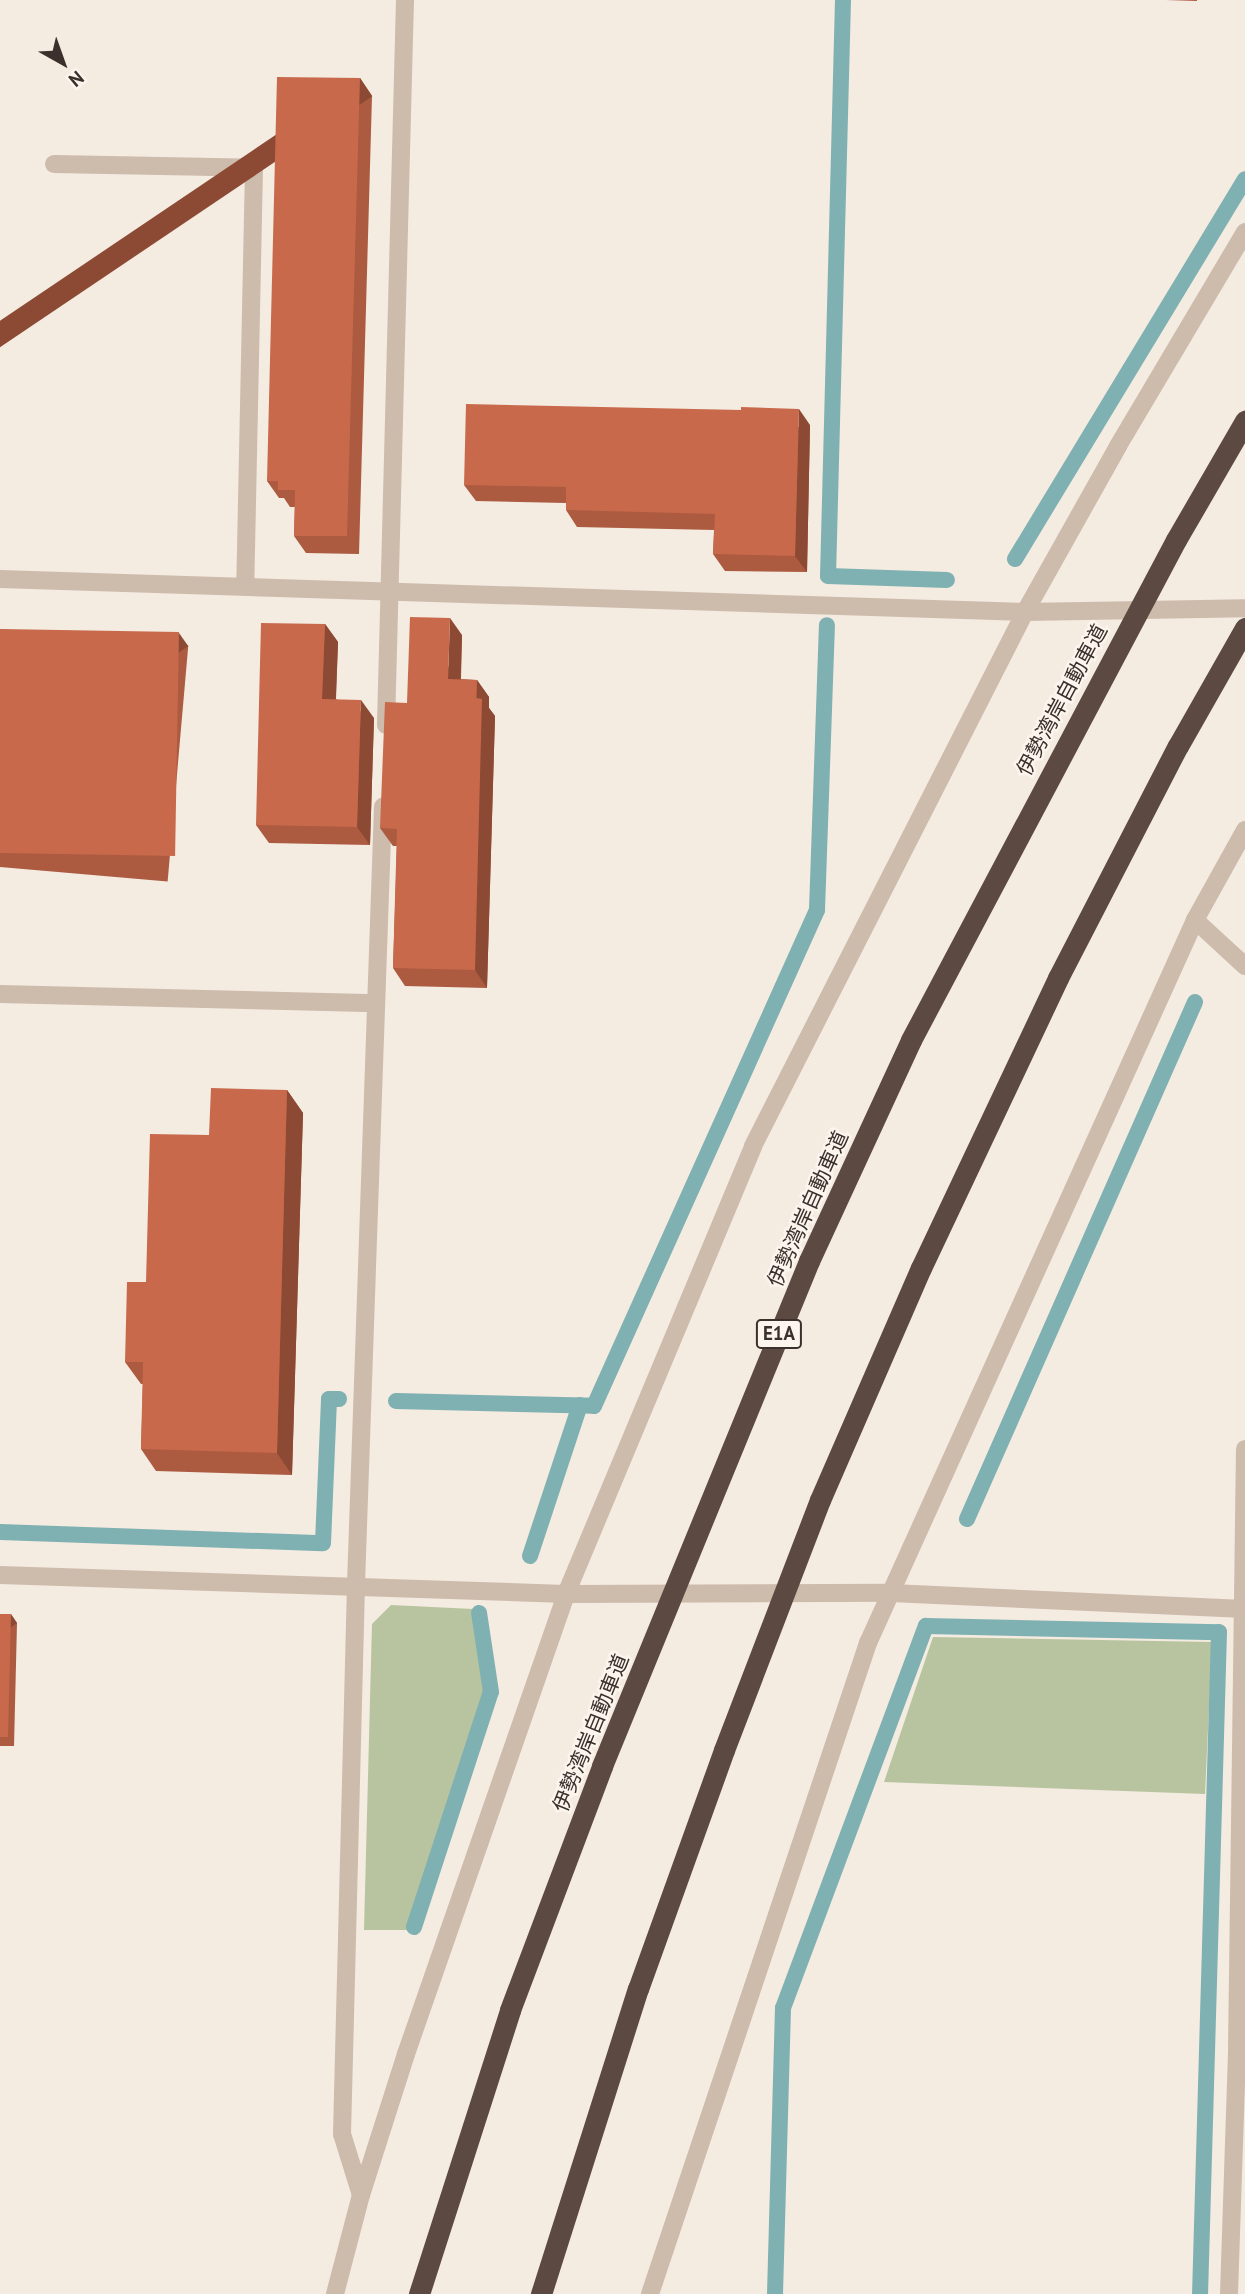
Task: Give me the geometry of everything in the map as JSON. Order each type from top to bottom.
[{"type":"highway","name":"伊勢湾岸自動車道","points":[[419,2294],[510,2010],[602,1766],[809,1261],[911,1040],[1176,540],[1245,421]]},
{"type":"highway","points":[[541,2294],[642,1977],[724,1750],[820,1500],[921,1268],[1058,978],[1178,746],[1245,628]]},
{"type":"street","points":[[385,741],[405,0]]},
{"type":"street","points":[[54,164],[254,168],[245,586]]},
{"type":"street","points":[[335,2294],[361,2195],[406,2054],[566,1594],[753,1146],[1025,612],[1118,446],[1245,232]]},
{"type":"street","points":[[0,579],[1025,612],[1245,608]]},
{"type":"street","points":[[361,2195],[342,2134],[356,1584],[383,783]]},
{"type":"street","points":[[650,2294],[868,1643],[1195,920],[1245,830]]},
{"type":"street","points":[[1195,920],[1245,966]]},
{"type":"street","points":[[0,994],[376,1003]]},
{"type":"street","points":[[1234,2286],[1241,2051],[1245,1449]]},
{"type":"street","points":[[0,1576],[356,1584],[566,1594],[891,1593],[1243,1609]]},
{"type":"green space","points":[[391,1605],[473,1609],[486,1695],[409,1930],[364,1930],[372,1624]]},
{"type":"green space","points":[[933,1637],[1212,1642],[1205,1794],[884,1782]]},
{"type":"building","points":[[277,77],[360,78],[347,536],[294,536],[295,490],[278,490],[278,481],[267,481]]},
{"type":"building","points":[[466,404],[799,409],[795,556],[713,554],[715,514],[566,510],[566,487],[464,485]]},
{"type":"building","points":[[410,617],[450,618],[448,679],[477,680],[476,698],[482,699],[475,970],[393,968],[397,829],[380,828],[385,702],[407,703]]},
{"type":"building","points":[[261,623],[325,624],[322,699],[361,700],[357,827],[256,825]]},
{"type":"building","points":[[0,629],[179,632],[175,856],[0,853]]},
{"type":"building","points":[[211,1088],[287,1090],[277,1453],[141,1449],[143,1362],[125,1362],[127,1282],[146,1282],[150,1134],[209,1135]]},
{"type":"building","points":[[0,1614],[11,1614],[8,1737],[0,1737]]},
{"type":"waterway","points":[[843,0],[828,576],[947,580]]},
{"type":"waterway","points":[[1015,559],[1245,179]]},
{"type":"waterway","points":[[396,1401],[594,1406],[817,910],[827,625]]},
{"type":"waterway","points":[[967,1519],[1195,1002]]},
{"type":"waterway","points":[[0,1532],[323,1543],[329,1399],[339,1399]]},
{"type":"waterway","points":[[530,1556],[580,1405]]},
{"type":"waterway","points":[[414,1927],[491,1692],[479,1613]]},
{"type":"waterway","points":[[775,2294],[783,2008],[926,1626],[1219,1632],[1200,2294]]}]
